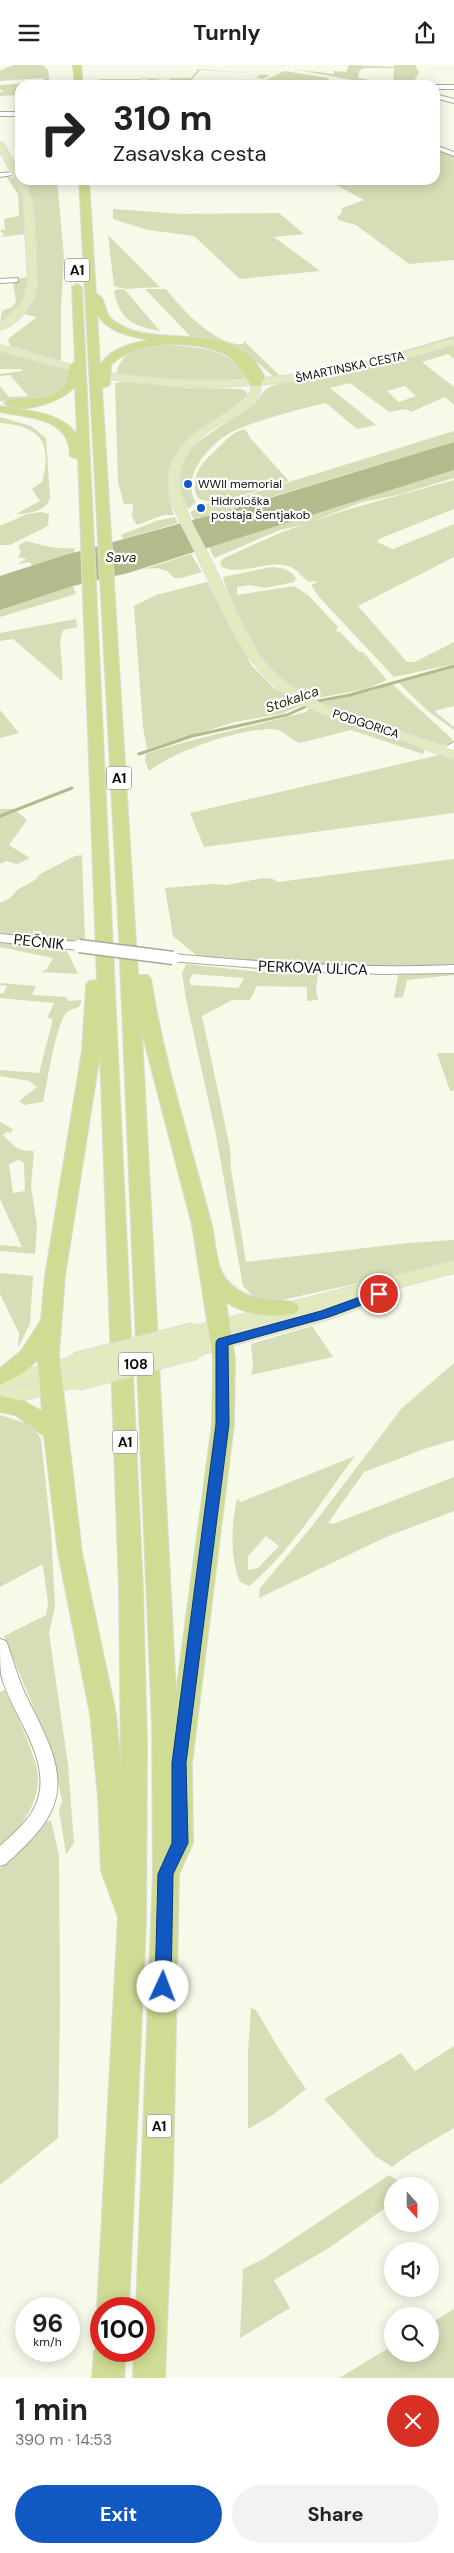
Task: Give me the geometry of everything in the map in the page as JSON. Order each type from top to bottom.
[{"type":"highway","points":[[77,65],[78,80]]},
{"type":"highway","name":"A1","points":[[84,185],[128,937],[165,1725],[166,1874],[158,2176],[149,2378]]},
{"type":"highway","name":"A1","points":[[77,279],[131,1589],[134,1743],[132,1922],[114,2297]]},
{"type":"highway","points":[[91,291],[98,299],[102,315],[115,326],[144,336],[198,341],[240,353],[252,365],[259,377],[256,384]]},
{"type":"highway","points":[[97,395],[102,390],[106,365],[114,355],[128,348],[158,343],[194,344],[224,351],[241,362],[256,384]]},
{"type":"highway","points":[[0,403],[30,403],[61,393],[71,385],[74,369],[80,361]]},
{"type":"highway","points":[[0,409],[45,418],[70,432],[75,442],[78,480],[86,489]]},
{"type":"highway","points":[[128,937],[138,949],[152,1036],[202,1225],[221,1334],[223,1424],[179,1763],[180,1843],[166,1874]]},
{"type":"highway","points":[[106,963],[95,983],[90,1051],[51,1310],[50,1378],[70,1553],[103,1714],[111,1796],[114,1871],[132,1922]]},
{"type":"highway","points":[[212,1276],[230,1296],[242,1303],[256,1307],[289,1308]]},
{"type":"highway","points":[[0,1377],[28,1359],[44,1331],[51,1310]]},
{"type":"highway","points":[[0,1404],[19,1407],[55,1433]]},
{"type":"highway","points":[[108,2378],[109,2362]]},
{"type":"main road","points":[[0,144],[15,172]]},
{"type":"main road","points":[[0,327],[23,309],[33,289],[28,201],[21,185]]},
{"type":"main road","name":"ŠMARTINSKA CESTA","points":[[109,376],[183,385],[256,384],[338,373],[454,342]]},
{"type":"main road","points":[[0,348],[69,367]]},
{"type":"main road","name":"PODGORICA","points":[[256,384],[256,392],[248,402],[203,430],[180,457],[173,479],[179,507],[261,667],[281,686],[320,708],[451,750]]},
{"type":"main road","name":"108","points":[[221,1334],[289,1308],[454,1267]]},
{"type":"main road","name":"108","points":[[0,1399],[50,1378],[221,1334],[324,1314],[429,1274]]},
{"type":"main road","name":"108","points":[[0,1383],[50,1378]]},
{"type":"street","points":[[440,87],[454,87]]},
{"type":"street","points":[[440,97],[454,101]]},
{"type":"street","points":[[0,114],[15,114]]},
{"type":"street","points":[[440,144],[445,143]]},
{"type":"street","points":[[440,147],[454,154]]},
{"type":"street","points":[[0,175],[15,174]]},
{"type":"street","points":[[0,281],[15,280]]},
{"type":"street","name":"PEČNIK","points":[[0,938],[172,958]]},
{"type":"street","name":"PERKOVA ULICA","points":[[172,958],[278,968],[342,970],[454,969]]},
{"type":"street","points":[[0,1646],[14,1687],[38,1738],[45,1759],[48,1783],[46,1801],[32,1824],[0,1859]]},
{"type":"shaded area","points":[[13,65],[43,65],[48,70],[49,80],[44,80],[43,78],[0,81],[0,71]]},
{"type":"shaded area","points":[[349,65],[394,67],[395,65],[415,65],[419,72],[415,80],[393,80],[394,68],[363,68],[359,71],[358,78],[370,80],[351,80],[293,69],[334,74],[334,71],[346,72]]},
{"type":"shaded area","points":[[198,69],[247,73],[200,70],[192,80],[170,80],[170,78],[191,78]]},
{"type":"shaded area","points":[[284,71],[330,78],[327,80],[266,80]]},
{"type":"shaded area","points":[[261,74],[270,75],[263,79],[256,78]]},
{"type":"shaded area","points":[[147,78],[159,78],[158,80],[146,80]]},
{"type":"shaded area","points":[[99,79],[142,79],[99,80]]},
{"type":"shaded area","points":[[15,84],[15,95],[0,96],[0,92],[4,92],[0,89],[0,85]]},
{"type":"shaded area","points":[[440,151],[454,155],[454,260],[409,264],[356,225],[338,220],[337,217],[341,214],[342,208],[364,200],[336,185],[440,185]]},
{"type":"shaded area","points":[[6,176],[15,179],[15,185],[18,185],[23,197],[26,234],[0,237],[4,235],[0,230],[5,230],[4,219],[19,216],[18,194]]},
{"type":"shaded area","points":[[26,185],[57,185],[64,257],[61,307],[61,361],[10,346],[8,339],[37,317],[23,314],[34,301],[38,285],[33,201]]},
{"type":"shaded area","points":[[113,209],[182,214],[279,213],[304,234],[274,237],[320,271],[240,279],[194,236],[148,230],[113,219]]},
{"type":"shaded area","points":[[108,235],[160,287],[125,289],[114,286]]},
{"type":"shaded area","points":[[28,277],[25,298],[12,314],[0,323],[2,311],[12,307],[16,302],[13,283],[0,282]]},
{"type":"shaded area","points":[[119,289],[125,290],[160,331],[135,324],[124,315],[114,291]]},
{"type":"shaded area","points":[[145,289],[166,289],[200,325],[222,339],[233,343],[243,344],[244,341],[280,376],[324,371],[275,378],[242,349],[190,336]]},
{"type":"shaded area","points":[[454,336],[454,339],[352,367],[324,371],[390,355]]},
{"type":"shaded area","points":[[454,344],[454,359],[448,354],[422,362],[454,387],[454,405],[445,397],[411,412],[406,409],[389,412],[350,383],[330,388],[376,425],[357,429],[326,403],[292,411],[236,430],[218,441],[201,460],[195,470],[192,481],[192,492],[196,502],[188,509],[181,489],[180,473],[185,459],[194,446],[251,407],[268,388],[290,382],[336,376]],"holes":[[[405,386],[416,396],[399,402],[387,391]]]},
{"type":"shaded area","points":[[164,345],[198,348],[220,354],[238,366],[245,375],[244,379],[182,381],[116,374],[119,365],[128,354],[140,349]]},
{"type":"shaded area","points":[[0,351],[69,370],[71,373],[64,388],[52,396],[34,401],[0,401],[0,386],[9,397],[28,396],[10,375],[0,376],[0,374],[22,371],[22,369],[0,369]]},
{"type":"shaded area","points":[[125,382],[190,388],[240,389],[246,391],[248,396],[186,442],[175,454],[169,470],[168,490],[174,515],[163,515],[137,525],[132,517],[133,504],[124,504],[118,482],[115,383]]},
{"type":"shaded area","points":[[0,417],[31,426],[46,438],[50,497],[46,506],[42,509],[16,514],[40,501],[32,489],[42,482],[46,456],[44,447],[34,432],[14,425],[0,423]]},
{"type":"shaded area","points":[[245,429],[251,439],[289,481],[232,498],[210,501],[198,498],[195,487],[199,468],[228,438]]},
{"type":"shaded area","points":[[454,431],[454,442],[194,520],[190,512],[205,508],[205,504],[238,498]]},
{"type":"shaded area","points":[[454,470],[454,478],[398,495],[362,502],[306,524],[280,530],[214,558],[209,547],[236,538]]},
{"type":"shaded area","points":[[454,480],[454,509],[379,539],[377,542],[393,549],[454,524],[454,557],[358,606],[407,662],[415,662],[454,642],[454,664],[394,677],[319,597],[311,585],[316,581],[309,582],[288,566],[271,565],[238,570],[222,567],[220,562],[224,558],[282,532],[346,510]]},
{"type":"shaded area","points":[[41,512],[49,514],[48,526],[10,545],[0,545],[0,526],[27,514]]},
{"type":"shaded area","points":[[175,517],[178,523],[123,539],[121,535],[156,521]]},
{"type":"shaded area","points":[[26,541],[56,548],[74,548],[75,553],[32,566],[30,562],[18,564],[26,559],[18,557],[21,552],[18,546]]},
{"type":"shaded area","points":[[191,554],[202,572],[174,578],[167,571],[157,568],[144,569]]},
{"type":"shaded area","points":[[272,567],[291,573],[296,578],[294,582],[265,588],[250,585],[237,587],[237,595],[294,586],[308,595],[338,627],[336,631],[340,632],[359,652],[363,652],[387,680],[366,689],[312,699],[276,674],[266,664],[248,634],[223,577]]},
{"type":"shaded area","points":[[207,582],[252,666],[273,687],[302,705],[281,714],[235,722],[147,749],[143,727],[134,606],[156,595]]},
{"type":"shaded area","points":[[73,586],[76,594],[0,617],[0,610]]},
{"type":"shaded area","points":[[76,619],[77,627],[63,630],[61,637],[62,681],[13,639],[0,641],[0,633]]},
{"type":"shaded area","points":[[454,667],[454,706],[434,711],[454,727],[454,730],[429,712],[399,683]]},
{"type":"shaded area","points":[[391,683],[452,739],[453,744],[442,745],[319,703],[372,691]]},
{"type":"shaded area","points":[[309,708],[421,746],[425,751],[423,754],[351,730],[300,743],[277,729],[273,729],[243,733],[208,742],[191,748],[149,771],[145,761],[146,754],[151,752],[306,712]]},
{"type":"shaded area","points":[[0,710],[19,733],[0,738]]},
{"type":"shaded area","points":[[443,754],[454,760],[454,813],[204,847],[190,813]]},
{"type":"shaded area","points":[[0,809],[14,809],[27,820],[9,845],[30,858],[17,864],[6,861],[0,864]]},
{"type":"shaded area","points":[[82,855],[85,942],[0,934],[0,903],[10,898],[17,890],[35,880],[40,874],[75,856]]},
{"type":"shaded area","points":[[454,859],[454,966],[387,967],[242,962],[197,956],[173,936],[165,888],[213,884],[227,885],[263,878],[273,879],[278,882]]},
{"type":"shaded area","points":[[0,940],[66,949],[78,974],[41,972],[47,969],[53,958],[0,947]]},
{"type":"shaded area","points":[[186,964],[250,971],[318,974],[316,991],[318,1000],[307,1001],[307,987],[257,986],[250,1000],[232,1000],[202,1016],[230,1148],[231,1169],[246,1262],[408,1243],[454,1240],[454,1260],[406,1273],[277,1301],[253,1296],[243,1286],[216,1135],[182,973]],"holes":[[[193,974],[243,978],[238,988],[191,985],[189,980]]]},
{"type":"shaded area","points":[[454,972],[454,975],[407,980],[403,997],[394,998],[398,975]]},
{"type":"shaded area","points":[[0,983],[36,986],[32,995],[66,997],[68,1001],[82,1000],[79,1007],[68,1011],[60,1027],[52,1054],[43,1102],[24,1105],[19,1101],[37,1087],[29,1081],[0,1076],[0,1070],[39,1073],[53,1019],[47,1018],[54,1003],[0,998],[0,993],[3,994],[7,986],[0,985]]},
{"type":"shaded area","points":[[437,1053],[454,1053],[454,1091],[450,1091]]},
{"type":"shaded area","points":[[0,1122],[13,1129],[11,1133],[6,1132],[3,1135],[13,1145],[20,1149],[34,1151],[31,1187],[37,1225],[35,1254],[0,1251],[0,1245],[22,1247],[0,1199]],"holes":[[[19,1160],[24,1163],[25,1191],[13,1193],[9,1164]]]},
{"type":"shaded area","points":[[0,1273],[33,1276],[30,1324],[18,1348],[19,1333],[0,1294]]},
{"type":"shaded area","points":[[312,1326],[333,1357],[251,1375],[253,1364],[251,1344]]},
{"type":"shaded area","points":[[454,1363],[454,1440],[424,1449],[364,1472],[328,1523],[333,1524],[454,1477],[454,1511],[386,1537],[259,1598],[260,1588],[309,1530],[402,1408]]},
{"type":"shaded area","points":[[0,1415],[32,1425],[41,1439],[51,1532],[55,1607],[49,1633],[68,1765],[74,1843],[66,1854],[59,1810],[62,1801],[52,1752],[4,1636],[46,1615],[48,1603],[43,1566],[41,1565],[0,1587]]},
{"type":"shaded area","points":[[355,1456],[293,1541],[265,1572],[249,1586],[240,1582],[233,1552],[232,1541],[237,1499],[241,1502]],"holes":[[[266,1536],[279,1546],[258,1568],[248,1570],[248,1556]]]},
{"type":"shaded area","points":[[5,1690],[35,1760],[38,1779],[35,1799],[31,1808],[14,1834],[0,1848],[0,1692]]},
{"type":"shaded area","points":[[47,1821],[51,1821],[59,1855],[60,2006],[58,2138],[0,2185],[0,1869]]},
{"type":"shaded area","points":[[251,2008],[256,2010],[282,2054],[306,2089],[274,2114],[248,2129],[248,2052]]},
{"type":"shaded area","points":[[454,2046],[454,2128],[411,2153],[392,2167],[375,2156],[324,2099],[401,2053],[415,2071]]},
{"type":"shaded area","points":[[384,2178],[384,2209],[329,2248],[274,2280],[290,2308],[240,2338],[243,2269],[263,2259]]},
{"type":"shaded area","points":[[454,2309],[454,2378],[339,2378],[384,2351],[384,2362],[439,2362],[439,2318]]},
{"type":"water","name":"Sava","points":[[454,442],[454,470],[128,573],[73,586],[0,610],[0,576],[62,556],[240,507]]},
{"type":"waterway","name":"Stokalca","points":[[139,754],[192,736],[287,715],[318,701],[350,695],[454,666]]},
{"type":"waterway","name":"Stokalca","points":[[0,816],[72,788]]},
{"type":"place","name":"WWII memorial","points":[[188,484]]},
{"type":"place","name":"Hidrološka postaja Šentjakob","points":[[201,508]]},
{"type":"route","points":[[163,1987],[166,1874],[180,1843],[179,1763],[223,1424],[224,1359],[222,1342],[324,1314],[379,1294]]}]
